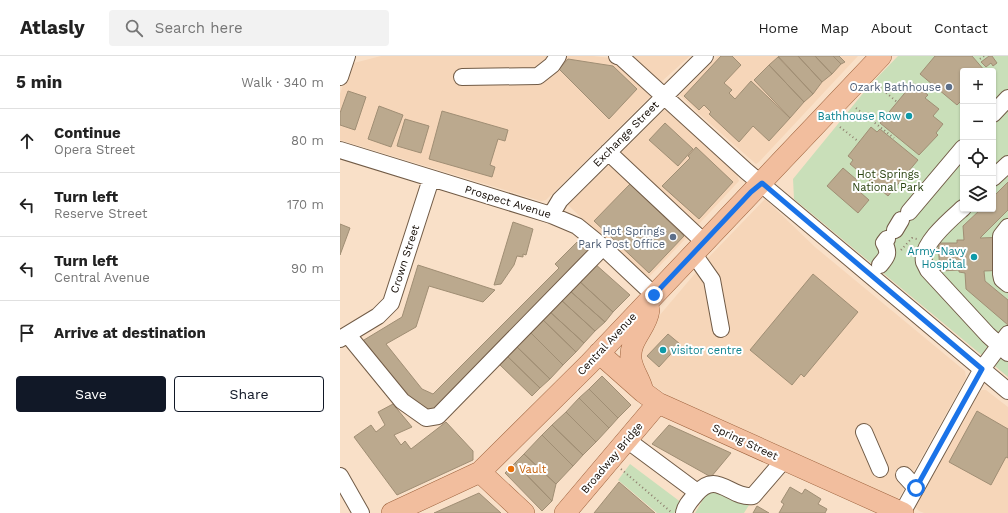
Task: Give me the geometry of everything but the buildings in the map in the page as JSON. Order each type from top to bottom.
[{"type":"main road","name":"Central Avenue","points":[[392,513],[480,472],[599,353],[881,56]]},
{"type":"main road","points":[[651,398],[631,361],[630,351],[633,340],[648,317],[652,297]]},
{"type":"main road","name":"Spring Street","points":[[599,353],[651,398],[902,513]]},
{"type":"main road","name":"Broadway Bridge","points":[[565,513],[627,440],[651,398]]},
{"type":"main road","points":[[480,472],[524,513]]},
{"type":"street","points":[[340,77],[347,56]]},
{"type":"street","points":[[462,77],[538,76],[552,65],[558,56]]},
{"type":"street","points":[[617,56],[621,57],[641,74],[702,133],[1008,392]]},
{"type":"street","name":"Exchange Street","points":[[551,215],[560,200],[663,96],[705,56]]},
{"type":"street","points":[[996,111],[1008,98]]},
{"type":"street","name":"Prospect Avenue","points":[[340,150],[551,215],[577,226],[602,247],[652,297]]},
{"type":"street","points":[[880,265],[888,255],[892,230],[960,151]]},
{"type":"street","points":[[608,152],[698,248],[712,280],[721,329]]},
{"type":"street","points":[[995,176],[1008,164]]},
{"type":"street","name":"Crown Street","points":[[344,337],[378,316],[391,303],[431,178]]},
{"type":"street","points":[[902,513],[982,369],[1005,344],[928,270],[924,262],[924,256],[928,245],[960,211]]},
{"type":"street","points":[[1008,227],[1001,236],[1001,274],[1002,279],[1008,284]]},
{"type":"street","points":[[344,337],[402,401],[426,418],[438,416],[602,247]]},
{"type":"street","points":[[864,432],[880,470]]},
{"type":"street","points":[[627,440],[697,492]]},
{"type":"street","points":[[684,513],[685,508],[697,492],[709,484],[717,484],[745,497],[753,496],[784,460]]},
{"type":"street","points":[[904,475],[916,488]]},
{"type":"street","points":[[340,476],[360,513]]},
{"type":"path","points":[[980,59],[984,56]]},
{"type":"path","points":[[877,85],[898,102]]},
{"type":"path","points":[[856,108],[894,138]]},
{"type":"path","points":[[840,127],[859,142]]},
{"type":"path","points":[[899,252],[912,238],[918,239],[916,245]]},
{"type":"path","points":[[609,461],[634,479],[672,513]]},
{"type":"shaded area","points":[[381,56],[593,56],[611,58],[652,95],[546,200],[541,201],[340,140],[340,94],[350,64]]},
{"type":"shaded area","points":[[628,56],[690,56],[660,83]]},
{"type":"shaded area","points":[[718,56],[858,56],[756,164],[680,95]]},
{"type":"shaded area","points":[[664,110],[670,113],[737,175],[739,181],[698,225],[619,155]]},
{"type":"shaded area","points":[[613,165],[688,236],[649,277],[643,276],[568,205],[608,166]]},
{"type":"shaded area","points":[[765,199],[815,247],[965,371],[966,378],[897,501],[672,398],[651,384],[635,348],[642,336],[709,257]]},
{"type":"shaded area","points":[[982,390],[986,390],[1008,407],[1008,513],[924,513],[919,511],[915,507],[977,394]]},
{"type":"green space","name":"Hot Springs National Park","points":[[898,56],[1008,56],[1008,377],[794,199],[793,179],[869,86]]},
{"type":"green space","points":[[630,464],[682,503],[674,513],[657,513],[618,480]]},
{"type":"green space","points":[[708,491],[722,491],[749,505],[744,513],[695,513]]},
{"type":"place","name":"Ozark Bathhouse","points":[[949,87]]},
{"type":"place","name":"Bathhouse Row","points":[[909,116]]},
{"type":"place","name":"Hot Springs Park Post Office","points":[[673,237]]},
{"type":"place","name":"Army-Navy Hospital","points":[[974,257]]},
{"type":"place","name":"visitor centre","points":[[663,350]]},
{"type":"place","name":"Vault","points":[[511,469]]},
{"type":"route","points":[[654,295],[751,192],[762,183],[982,369],[916,488]]}]
